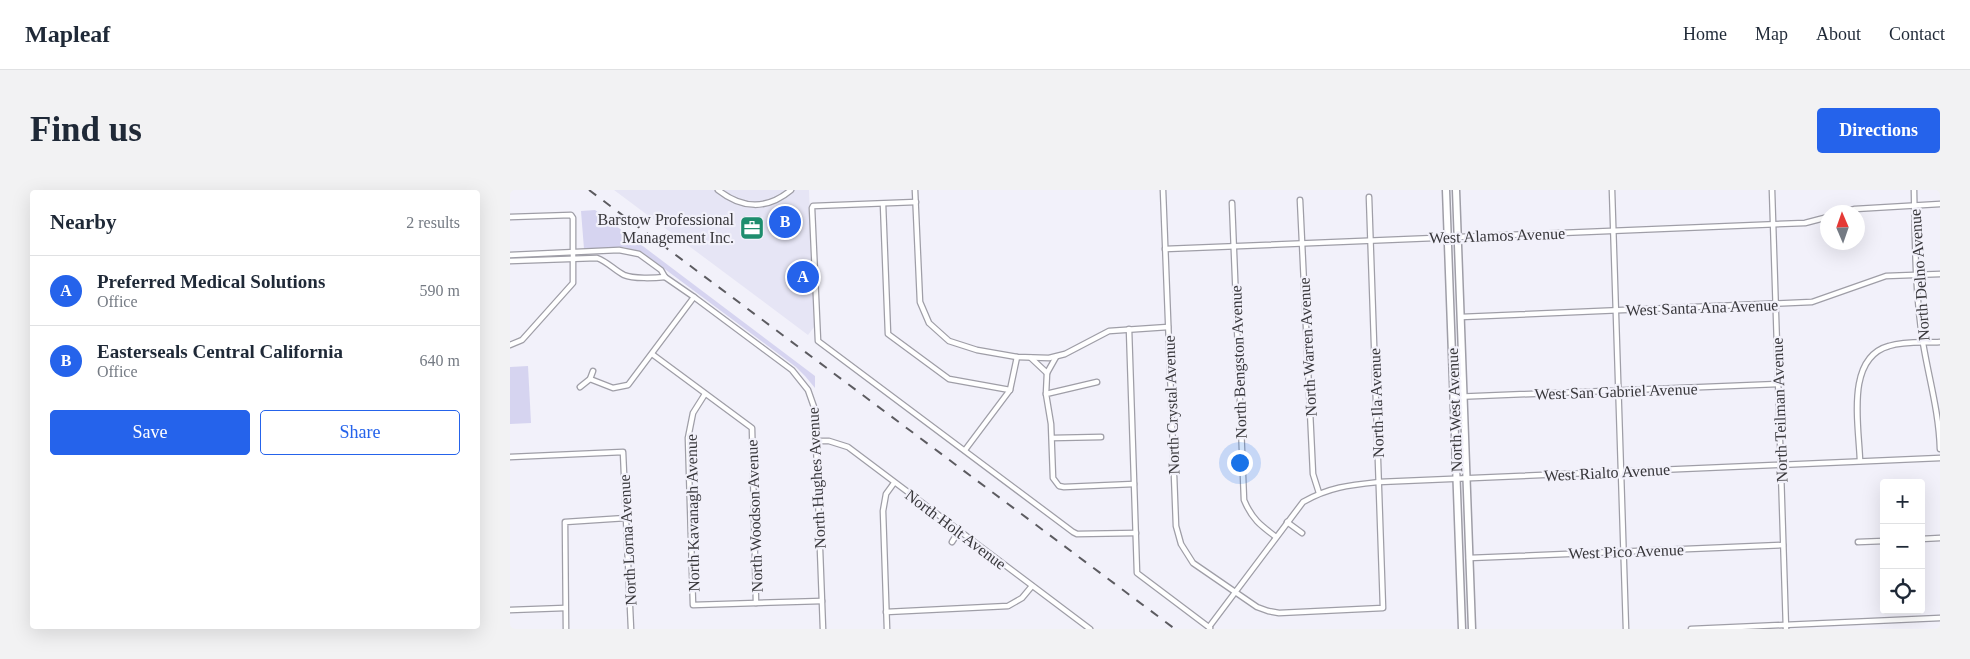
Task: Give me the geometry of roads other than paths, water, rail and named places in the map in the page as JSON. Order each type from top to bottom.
[{"type":"main road","name":"North West Avenue","points":[[1446,190],[1462,629]]},
{"type":"main road","name":"North West Avenue","points":[[1456,190],[1472,629]]},
{"type":"street","points":[[718,190],[731,200],[749,204],[765,204],[791,190]]},
{"type":"street","points":[[915,190],[920,302],[929,323],[949,341],[977,350],[1017,357],[1056,357],[1109,331],[1168,327]]},
{"type":"street","name":"North Crystal Avenue","points":[[1163,190],[1176,526],[1181,544],[1193,563],[1257,607],[1279,613],[1384,608]]},
{"type":"street","points":[[1612,190],[1626,629]]},
{"type":"street","name":"North Teilman Avenue","points":[[1772,190],[1786,627]]},
{"type":"street","name":"North Delno Avenue","points":[[1914,190],[1917,274],[1923,343],[1939,410],[1940,448]]},
{"type":"street","name":"North Ila Avenue","points":[[1369,197],[1384,608]]},
{"type":"street","name":"North Warren Avenue","points":[[1300,200],[1313,474],[1319,493]]},
{"type":"street","points":[[916,202],[813,206],[818,341],[1073,532],[1077,534],[1136,533]]},
{"type":"street","name":"North Bengston Avenue","points":[[1232,203],[1244,500],[1251,515],[1261,526],[1276,537]]},
{"type":"street","points":[[882,204],[888,334],[949,379],[1010,390]]},
{"type":"street","points":[[1865,208],[1940,204]]},
{"type":"street","points":[[510,217],[571,215],[573,218],[574,252],[573,283],[522,340],[510,345]]},
{"type":"street","name":"West Alamos Avenue","points":[[1166,249],[1805,223],[1820,219]]},
{"type":"street","points":[[510,255],[625,250],[639,254],[661,270],[665,277],[630,277],[619,272],[604,260],[589,258],[510,261]]},
{"type":"street","points":[[604,260],[605,251]]},
{"type":"street","name":"West Santa Ana Avenue","points":[[1461,316],[1812,302],[1886,276],[1940,274]]},
{"type":"street","name":"North Hughes Avenue","points":[[665,277],[798,376],[808,390],[814,407],[817,441],[823,629]]},
{"type":"street","points":[[590,379],[613,388],[628,385],[694,297]]},
{"type":"street","points":[[1129,329],[1136,574],[1210,628]]},
{"type":"street","points":[[1860,461],[1858,385],[1861,372],[1868,360],[1876,352],[1889,346],[1940,342]]},
{"type":"street","points":[[652,354],[705,394]]},
{"type":"street","points":[[965,450],[1010,390],[1017,357]]},
{"type":"street","points":[[1030,357],[1047,373]]},
{"type":"street","points":[[1056,357],[1047,373],[1046,394],[1052,438],[1053,478],[1058,486],[1064,487],[1134,484]]},
{"type":"street","points":[[580,387],[590,379],[593,371]]},
{"type":"street","points":[[1046,394],[1097,382]]},
{"type":"street","name":"West San Gabriel Avenue","points":[[1453,397],[1778,384]]},
{"type":"street","name":"North Woodson Avenue","points":[[705,394],[752,428],[756,604]]},
{"type":"street","name":"North Kavanagh Avenue","points":[[705,394],[693,413],[688,438],[693,605],[756,604]]},
{"type":"street","points":[[1052,438],[1101,436]]},
{"type":"street","name":"North Holt Avenue","points":[[817,441],[830,441],[848,447],[1090,629]]},
{"type":"street","name":"North Lorna Avenue","points":[[510,457],[623,452],[631,629]]},
{"type":"street","name":"West Rialto Avenue","points":[[1210,628],[1303,502],[1319,493],[1336,487],[1379,482],[1456,478],[1940,458]]},
{"type":"street","points":[[887,629],[883,511],[886,494],[894,483]]},
{"type":"street","points":[[566,629],[565,522],[626,518]]},
{"type":"street","points":[[1287,522],[1302,533]]},
{"type":"street","points":[[952,542],[959,531]]},
{"type":"street","points":[[1925,539],[1940,538]]},
{"type":"street","points":[[1858,542],[1880,541]]},
{"type":"street","name":"West Pico Avenue","points":[[1469,558],[1783,545]]},
{"type":"street","points":[[886,612],[1008,606],[1022,598],[1032,586]]},
{"type":"street","points":[[756,604],[822,601]]},
{"type":"street","points":[[510,610],[565,608]]},
{"type":"street","points":[[1691,629],[1786,627],[1940,618]]},
{"type":"railway","points":[[589,190],[1175,629]]},
{"type":"place","name":"Easterseals Central California","points":[[785,222]]},
{"type":"place","name":"Barstow Professional Management Inc.","points":[[752,228]]},
{"type":"place","name":"Preferred Medical Solutions","points":[[803,277]]}]
